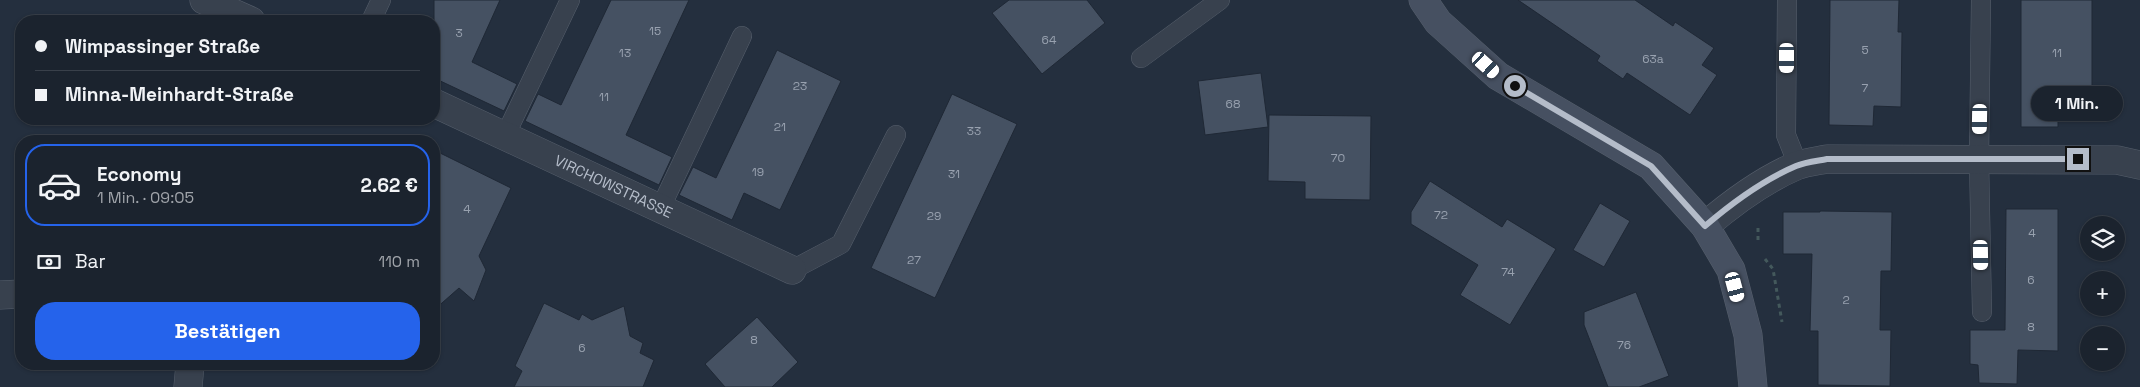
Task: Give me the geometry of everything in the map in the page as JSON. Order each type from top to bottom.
[{"type":"street","points":[[204,0],[238,15]]},
{"type":"street","points":[[1423,0],[1438,22],[1498,76],[1651,166],[1705,226],[1731,270],[1748,336],[1753,387]]},
{"type":"street","name":"VIRCHOWSTRASSE","points":[[440,106],[792,270]]},
{"type":"street","points":[[1705,226],[1728,207],[1755,189],[1798,165],[1827,159],[2117,160],[2140,165]]},
{"type":"street","points":[[0,295],[15,294]]},
{"type":"street","points":[[188,387],[189,370]]},
{"type":"lane","points":[[374,15],[381,0]]},
{"type":"lane","points":[[505,136],[570,0]]},
{"type":"lane","points":[[1141,58],[1220,0]]},
{"type":"lane","points":[[1787,0],[1786,135],[1798,165]]},
{"type":"lane","points":[[1980,0],[1979,159],[1982,312]]},
{"type":"lane","points":[[660,209],[742,36]]},
{"type":"lane","points":[[792,270],[841,244],[896,135]]},
{"type":"path","points":[[1755,189],[1766,211],[1759,220],[1757,241],[1759,248]]},
{"type":"path","points":[[1762,254],[1773,269],[1783,326]]},
{"type":"building","points":[[434,0],[500,0],[472,62],[517,84],[504,111],[440,81],[440,15],[434,15]]},
{"type":"building","points":[[611,0],[689,0],[626,135],[672,157],[659,185],[525,121],[538,94],[561,105]]},
{"type":"building","points":[[1009,0],[1087,0],[1105,23],[1042,74],[992,13]]},
{"type":"building","points":[[1518,0],[1635,0],[1673,26],[1675,22],[1714,48],[1702,65],[1717,75],[1690,115],[1627,73],[1623,79],[1597,61],[1600,56]]},
{"type":"building","points":[[1830,0],[1899,0],[1898,32],[1902,32],[1901,107],[1874,106],[1873,126],[1829,125]]},
{"type":"building","points":[[2021,0],[2092,0],[2092,108],[2058,108],[2058,127],[2021,127]]},
{"type":"building","points":[[777,50],[841,81],[780,210],[744,193],[732,220],[679,195],[693,167],[716,178]]},
{"type":"building","points":[[1261,73],[1268,127],[1205,135],[1198,81]]},
{"type":"building","points":[[952,94],[1017,124],[935,298],[871,268]]},
{"type":"building","points":[[1269,115],[1371,116],[1370,200],[1305,199],[1305,182],[1268,181]]},
{"type":"building","points":[[440,153],[511,188],[479,256],[486,270],[474,301],[459,288],[440,305]]},
{"type":"building","points":[[1430,181],[1502,227],[1507,219],[1556,249],[1510,325],[1460,295],[1478,265],[1411,224],[1411,212]]},
{"type":"building","points":[[1600,203],[1630,221],[1604,267],[1573,250]]},
{"type":"building","points":[[2006,209],[2058,209],[2058,351],[2018,350],[2017,384],[1979,383],[1978,365],[1970,364],[1970,330],[2005,330]]},
{"type":"building","points":[[1783,212],[1892,212],[1891,271],[1881,271],[1880,330],[1891,330],[1890,386],[1818,385],[1818,331],[1810,331],[1812,254],[1783,254]]},
{"type":"building","points":[[1636,292],[1669,376],[1639,387],[1608,387],[1584,325],[1584,312]]},
{"type":"building","points":[[544,303],[579,320],[582,314],[592,320],[624,306],[630,336],[643,343],[640,353],[654,360],[643,387],[514,387],[522,371],[515,366]]},
{"type":"building","points":[[757,317],[798,362],[772,387],[725,387],[705,364]]},
{"type":"route","points":[[1515,86],[1651,166],[1705,226],[1728,207],[1771,178],[1798,165],[1827,159],[2078,159]]}]
